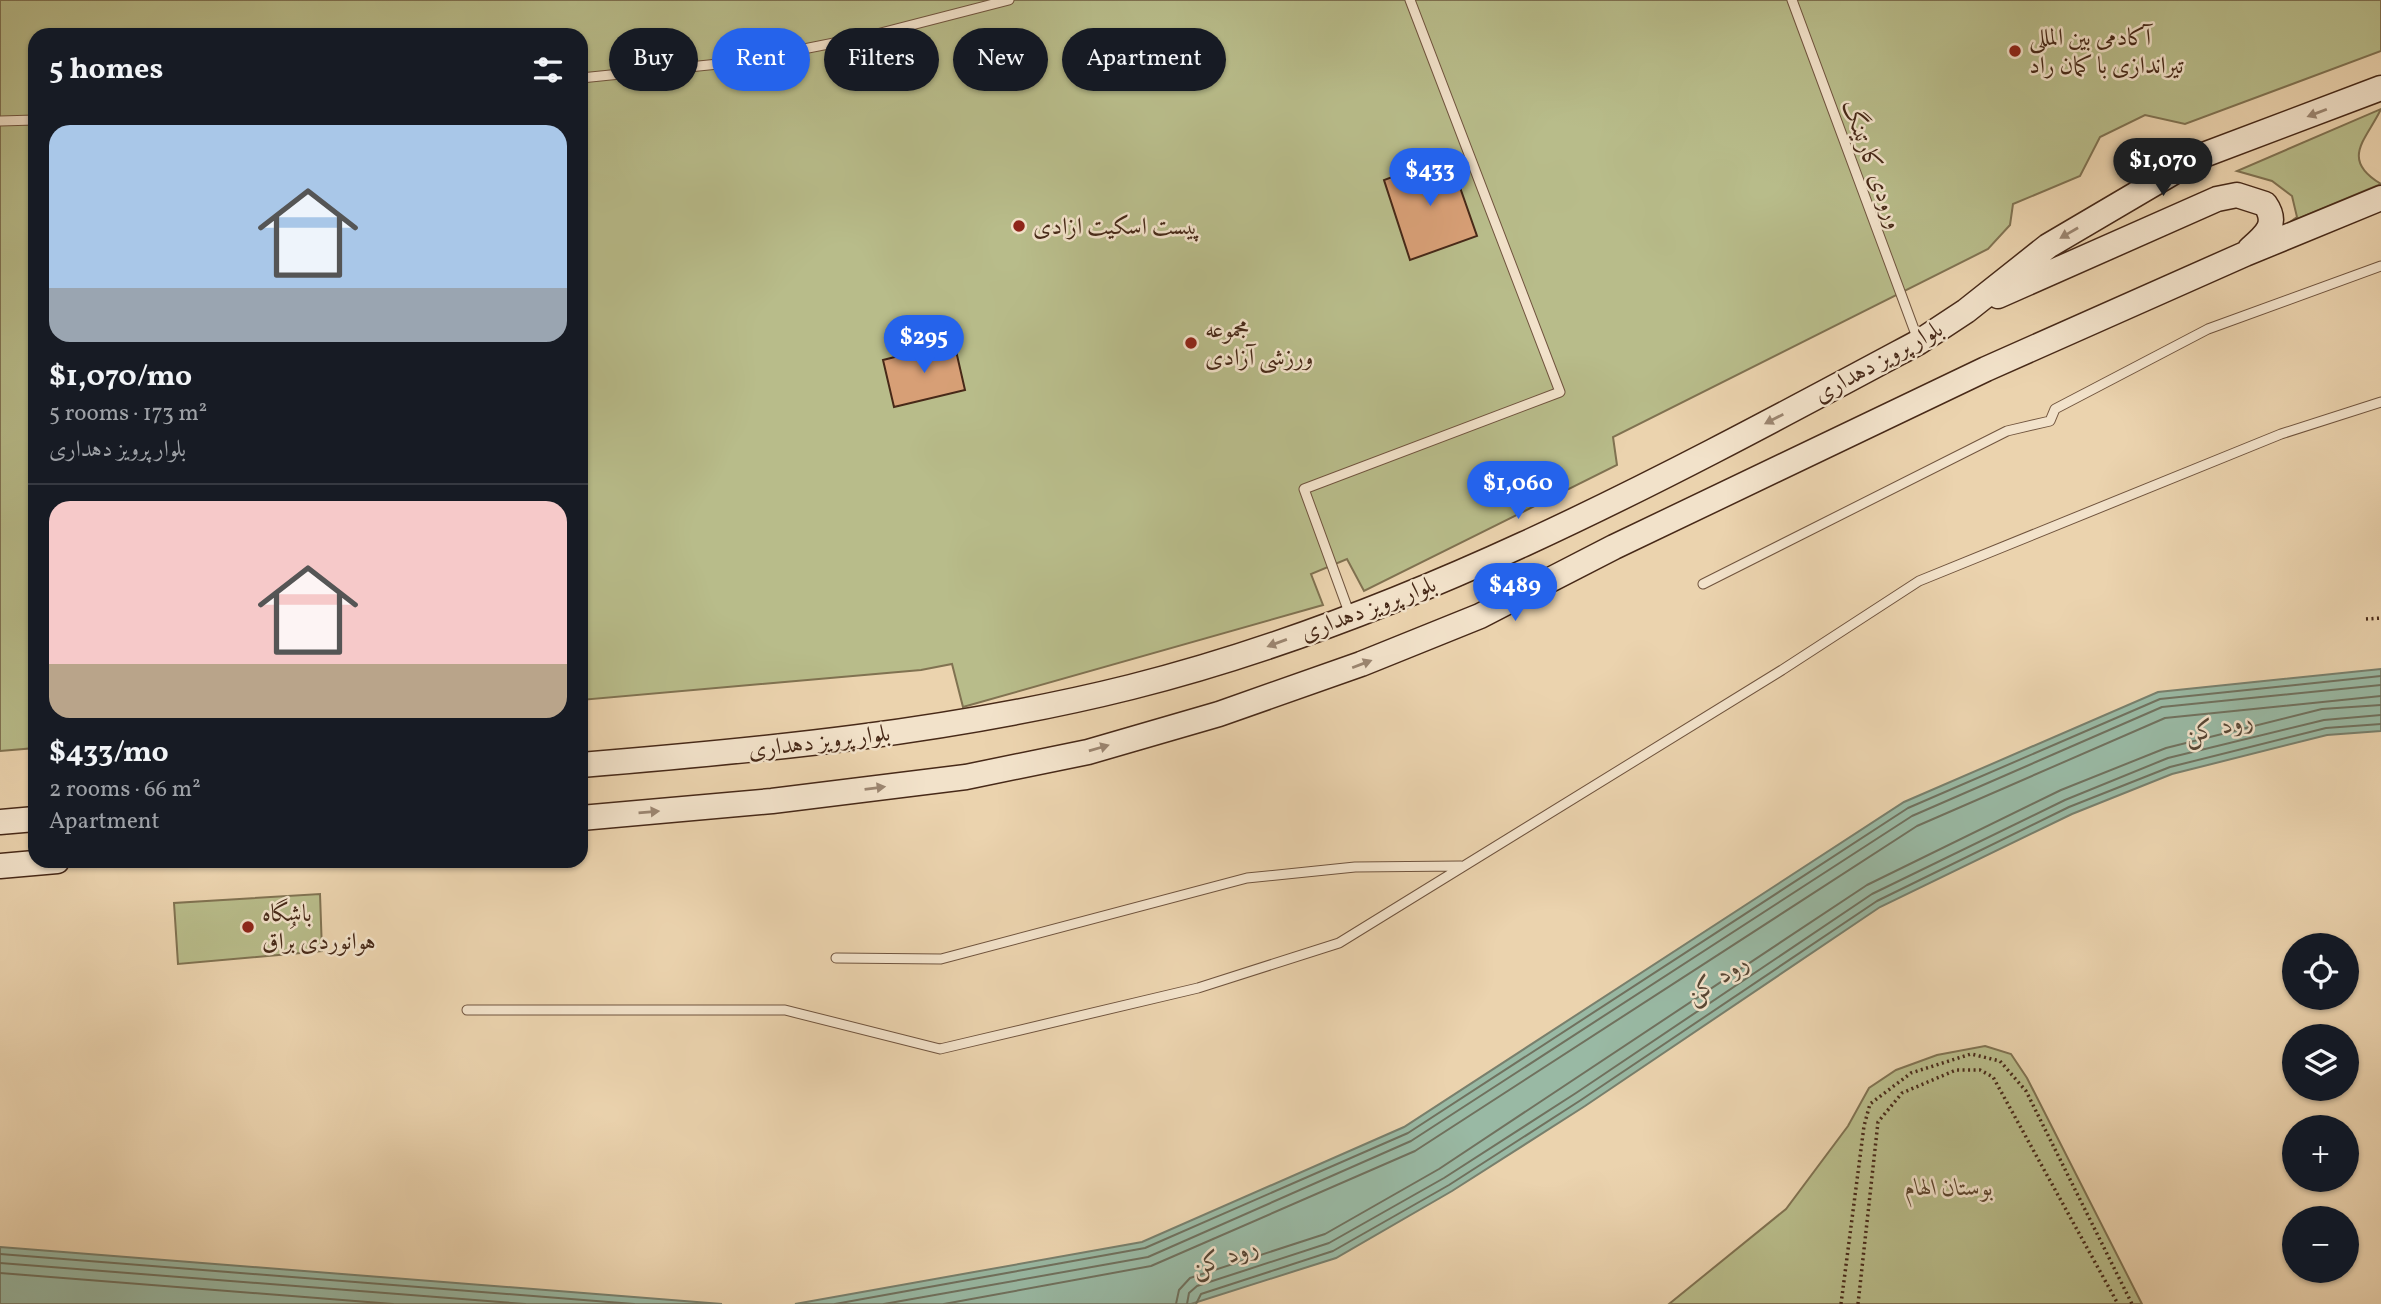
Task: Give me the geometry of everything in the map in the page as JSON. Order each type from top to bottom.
[{"type":"main road","name":"بلوار پرویز دهداری","points":[[588,764],[780,747],[897,732],[1018,711],[1143,684],[1243,655],[1350,617],[1477,565],[1601,508],[1919,342],[1966,311],[2048,246],[2201,156],[2381,89]]},
{"type":"main road","points":[[1966,311],[2217,199],[2237,195],[2257,199],[2264,204],[2272,220],[2271,229],[2245,254]]},
{"type":"main road","name":"بلوار پرویز دهداری","points":[[588,817],[772,801],[966,777],[1088,752],[1219,714],[1362,664],[1480,616],[1615,547],[1986,369],[2245,254],[2381,198]]},
{"type":"main road","points":[[0,822],[28,820]]},
{"type":"main road","points":[[0,866],[28,864]]},
{"type":"lane","points":[[588,77],[738,62],[869,36],[1009,0]]},
{"type":"lane","points":[[1350,617],[1304,489],[1560,392],[1410,0]]},
{"type":"lane","name":"ورودی کارتینگ","points":[[1792,0],[1919,342]]},
{"type":"lane","points":[[0,121],[28,120]]},
{"type":"lane","points":[[1703,584],[2007,431],[2050,421],[2055,409],[2208,329],[2381,266]]},
{"type":"lane","points":[[467,1010],[785,1010],[940,1049],[1198,988],[1339,943],[1782,670],[1919,581],[2281,434],[2381,401]]},
{"type":"lane","points":[[836,958],[941,959],[1247,878],[1355,867],[1463,866]]},
{"type":"path","points":[[2366,619],[2381,618]]},
{"type":"path","points":[[1841,1304],[1864,1126],[1870,1104],[1911,1073],[1971,1054],[2000,1061],[2026,1091],[2132,1304]]},
{"type":"path","points":[[1858,1304],[1878,1122],[1902,1093],[1956,1070],[1980,1070],[1993,1077],[2118,1304]]},
{"type":"green space","name":"مجموعه ورزشی آزادی","points":[[0,0],[2381,0],[2381,51],[2185,124],[2145,115],[2100,137],[2080,176],[2013,204],[2010,225],[1988,249],[1613,437],[1617,465],[1364,591],[1347,559],[1311,574],[1323,605],[963,707],[952,664],[921,670],[588,699],[588,28],[28,28],[28,749],[0,751]]},
{"type":"green space","points":[[2381,109],[2364,139],[2359,157],[2361,166],[2368,175],[2381,184],[2290,222],[2297,217],[2292,196],[2272,181],[2237,171]]},
{"type":"green space","name":"باشگاه هوانوردی بُراق","points":[[320,894],[322,951],[178,964],[174,903]]},
{"type":"green space","name":"بوستان الهام","points":[[1985,1046],[2011,1054],[2027,1078],[2142,1304],[1669,1304],[1786,1209],[1848,1126],[1869,1088],[1896,1070],[1937,1055]]},
{"type":"water","name":"رود کن","points":[[2381,669],[2381,731],[2327,735],[2172,774],[2072,814],[1880,907],[1585,1106],[1452,1191],[1336,1258],[1191,1304],[795,1304],[1142,1242],[1404,1127],[1904,802],[2158,692]]},
{"type":"water","points":[[0,1247],[722,1304],[0,1304]]},
{"type":"building","points":[[1449,156],[1477,236],[1410,260],[1384,180]]},
{"type":"building","points":[[954,342],[965,390],[894,407],[883,360]]},
{"type":"place","name":"آکادمی بین المللی تیراندازی با کمان راد","points":[[2015,51]]},
{"type":"place","name":"پیست اسکیت ازادی","points":[[1019,226]]},
{"type":"place","name":"مجموعه ورزشی آزادی","points":[[1191,343]]},
{"type":"place","name":"باشگاه هوانوردی بُراق","points":[[248,927]]}]
